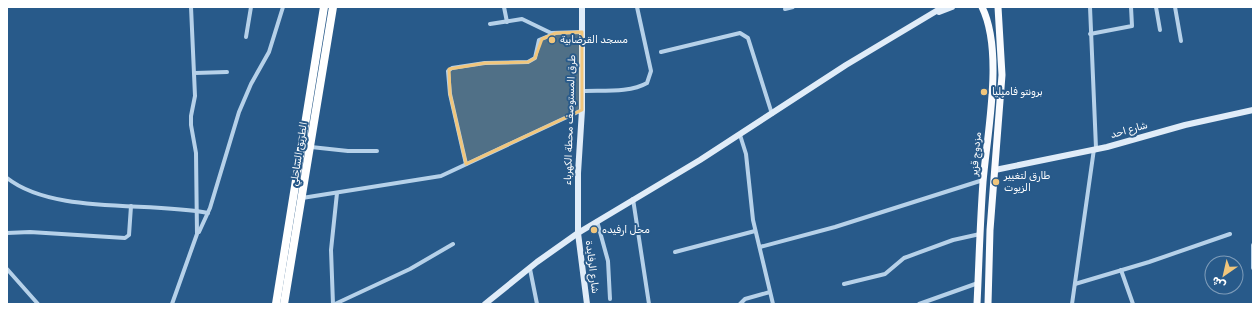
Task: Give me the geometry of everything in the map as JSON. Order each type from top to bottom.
[{"type":"highway","name":"الطريق الساحلي","points":[[276,304],[324,7]]},
{"type":"highway","name":"الطريق الساحلي","points":[[284,304],[334,7]]},
{"type":"main road","name":"طرق المستوصف محطة الكهرباء","points":[[578,233],[578,173],[582,110],[582,7]]},
{"type":"main road","points":[[485,304],[530,268],[578,233],[740,135],[846,65],[943,7]]},
{"type":"main road","points":[[925,18],[952,7]]},
{"type":"main road","name":"مزدوج قزير","points":[[977,304],[982,195],[992,74],[988,22],[982,7]]},
{"type":"main road","name":"مزدوج قزير","points":[[988,304],[992,196],[1002,75],[998,7]]},
{"type":"main road","name":"شارع احد","points":[[995,170],[1095,149],[1185,125],[1253,110]]},
{"type":"main road","points":[[982,195],[992,196]]},
{"type":"main road","name":"شارع الرفايدة","points":[[578,233],[587,304]]},
{"type":"street","points":[[192,7],[195,96],[191,116],[191,125],[196,153],[198,211],[197,234]]},
{"type":"street","points":[[246,37],[251,7]]},
{"type":"street","points":[[172,304],[197,234],[208,213],[239,112],[251,84],[269,52],[283,7]]},
{"type":"street","points":[[504,7],[507,22]]},
{"type":"street","points":[[582,91],[621,89],[643,85],[647,82],[651,71],[637,7]]},
{"type":"street","points":[[785,9],[794,7]]},
{"type":"street","points":[[1072,304],[1095,149],[1090,7]]},
{"type":"street","points":[[1090,34],[1130,27],[1133,23],[1131,7]]},
{"type":"street","points":[[1156,7],[1160,30]]},
{"type":"street","points":[[1175,7],[1181,41]]},
{"type":"street","points":[[490,24],[522,19],[542,30],[556,33],[582,32]]},
{"type":"street","points":[[466,164],[450,94],[448,71],[452,68],[485,63],[532,61],[537,54],[539,40],[556,33]]},
{"type":"street","points":[[660,52],[740,33],[745,34],[748,38],[772,114]]},
{"type":"street","points":[[195,73],[228,72]]},
{"type":"street","points":[[302,198],[433,178],[582,110]]},
{"type":"street","points":[[740,135],[746,154],[749,198],[755,231],[773,304]]},
{"type":"street","points":[[311,147],[348,151],[377,151]]},
{"type":"street","points":[[7,178],[23,189],[47,197],[66,201],[208,213]]},
{"type":"street","points":[[760,247],[816,232],[983,180]]},
{"type":"street","points":[[337,192],[331,250],[334,304],[410,269],[453,244]]},
{"type":"street","points":[[633,199],[649,304]]},
{"type":"street","points":[[7,233],[30,232],[125,238],[129,235],[131,206]]},
{"type":"street","points":[[597,221],[608,261],[610,299]]},
{"type":"street","points":[[675,252],[755,231]]},
{"type":"street","points":[[844,284],[885,274],[904,258],[953,240],[980,234]]},
{"type":"street","points":[[1075,284],[1230,234]]},
{"type":"street","points":[[1253,245],[1253,268]]},
{"type":"street","points":[[530,268],[537,304]]},
{"type":"street","points":[[7,269],[38,304]]},
{"type":"street","points":[[1122,270],[1133,304]]},
{"type":"street","points":[[920,304],[978,283]]},
{"type":"street","points":[[740,304],[745,299],[770,292]]},
{"type":"highlighted area","points":[[582,32],[582,110],[466,164],[450,94],[449,69],[485,63],[528,62],[535,58],[542,39],[556,33]]},
{"type":"place","name":"مسجد القرضابية","points":[[552,40]]},
{"type":"place","name":"برونتو فاميليا","points":[[984,92]]},
{"type":"place","name":"طارق لتغيير الزيوت","points":[[996,182]]},
{"type":"place","name":"محل ارفيده","points":[[594,230]]}]
